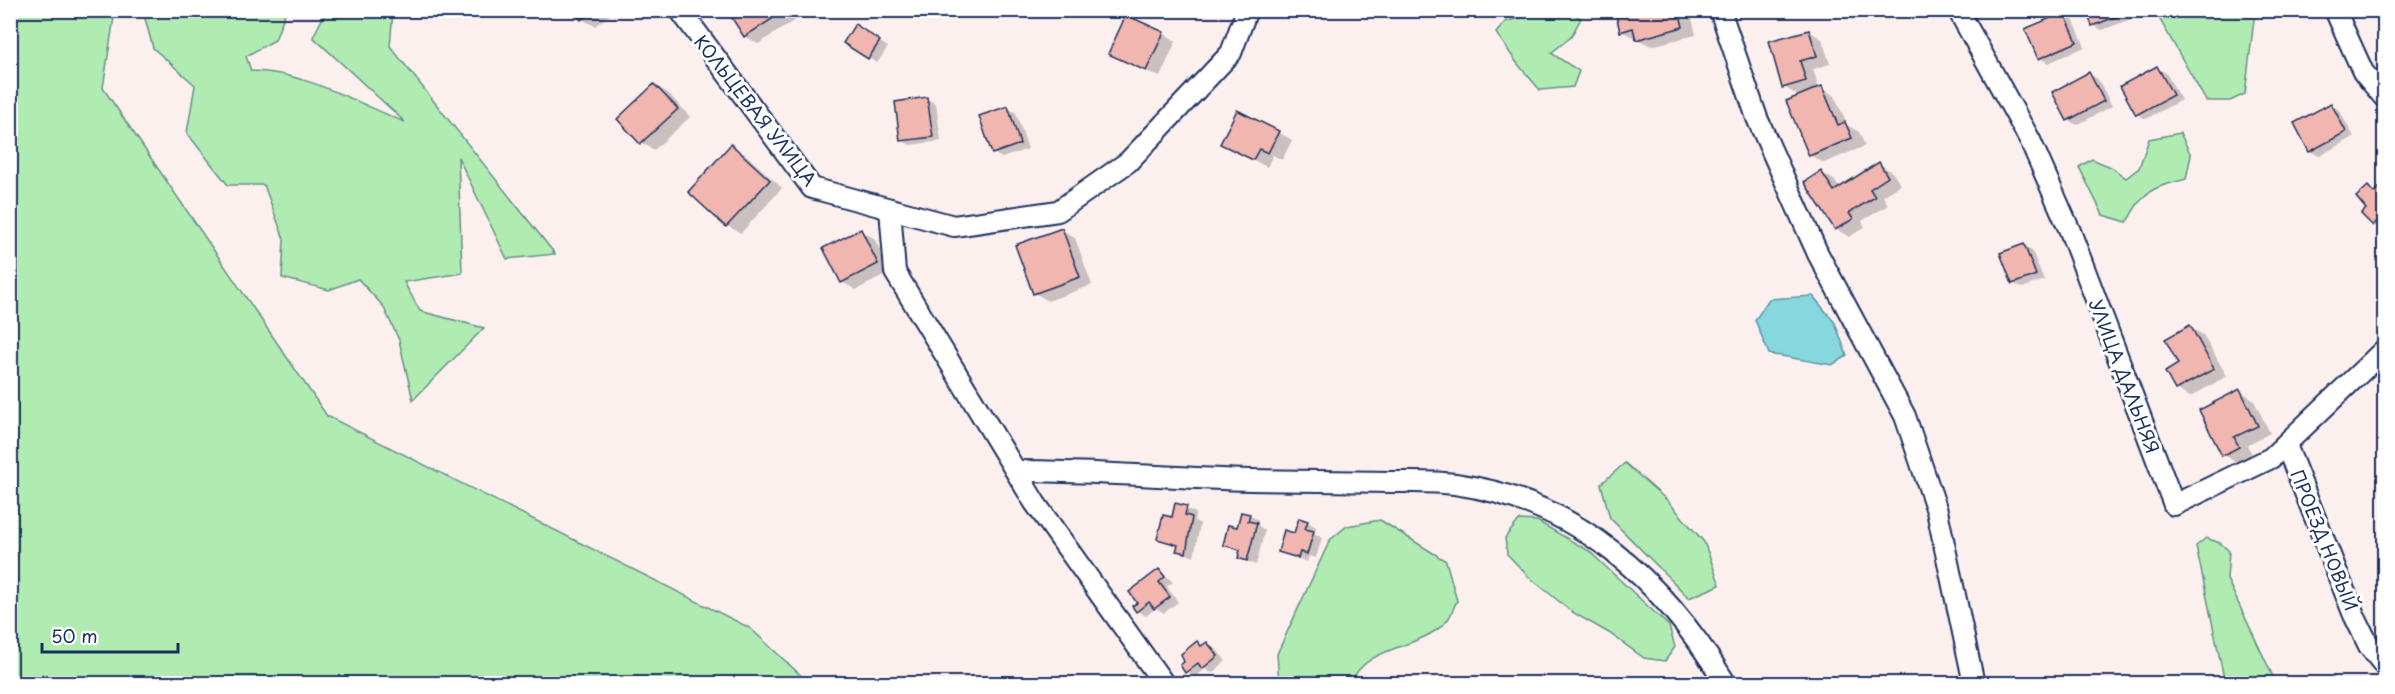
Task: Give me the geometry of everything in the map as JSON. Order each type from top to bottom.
[{"type":"street","name":"КОЛЬЦЕВАЯ УЛИЦА","points":[[680,10],[812,188],[954,226],[1058,211],[1128,162],[1232,53],[1247,10]]},
{"type":"street","points":[[1720,10],[1757,117],[1818,254],[1905,416],[1937,512],[1974,684]]},
{"type":"street","name":"УЛИЦА ДАЛЬНЯЯ","points":[[1958,10],[2035,150],[2070,231],[2174,505],[2271,458],[2385,350]]},
{"type":"street","points":[[2334,10],[2363,72],[2385,97]]},
{"type":"street","points":[[891,209],[895,272],[1035,503],[1164,684]]},
{"type":"street","name":"ПРОЕЗД НОВЫЙ","points":[[2286,445],[2354,615],[2369,646],[2385,665]]},
{"type":"street","points":[[1016,471],[1251,480],[1453,484],[1494,491],[1546,510],[1573,524],[1590,533],[1623,558],[1650,584],[1682,622],[1726,684]]},
{"type":"green space","points":[[10,11],[115,11],[103,88],[327,416],[750,628],[809,683],[11,683]]},
{"type":"green space","points":[[143,11],[286,11],[275,40],[246,56],[251,71],[271,72],[310,82],[405,122],[313,37],[326,11],[393,11],[390,46],[555,254],[507,259],[458,157],[462,273],[404,282],[420,311],[484,328],[413,400],[399,340],[383,306],[358,279],[329,290],[282,278],[284,239],[264,185],[228,185],[187,133],[195,85],[153,48]]},
{"type":"green space","points":[[1544,11],[1568,11],[1581,18],[1571,37],[1551,53],[1579,71],[1573,87],[1540,90],[1496,33],[1505,22]]},
{"type":"green space","points":[[2155,11],[2255,11],[2245,94],[2230,101],[2206,101]]},
{"type":"green space","points":[[2180,133],[2191,155],[2186,179],[2157,188],[2144,196],[2127,222],[2103,215],[2079,167],[2092,159],[2111,167],[2126,178],[2139,168],[2149,139]]},
{"type":"green space","points":[[1625,463],[1668,501],[1704,542],[1720,585],[1689,598],[1610,518],[1601,484]]},
{"type":"green space","points":[[1380,520],[1446,561],[1457,601],[1449,618],[1426,636],[1369,660],[1351,683],[1279,683],[1277,654],[1330,540],[1347,526]]},
{"type":"green space","points":[[1519,520],[1537,521],[1589,551],[1669,626],[1675,647],[1665,661],[1644,658],[1609,633],[1572,612],[1528,576],[1507,554],[1505,538]]},
{"type":"green space","points":[[2206,538],[2220,543],[2229,551],[2227,579],[2276,683],[2225,683],[2196,546]]},
{"type":"water","points":[[1813,296],[1835,323],[1847,356],[1832,365],[1769,354],[1755,320],[1769,299]]},
{"type":"building","points":[[573,10],[593,10],[581,20]]},
{"type":"building","points":[[737,10],[786,10],[744,37],[730,15]]},
{"type":"building","points":[[1615,10],[1679,10],[1683,27],[1636,40],[1633,28],[1620,32]]},
{"type":"building","points":[[2086,10],[2131,10],[2131,11],[2092,26]]},
{"type":"building","points":[[2064,12],[2077,42],[2038,59],[2025,29]]},
{"type":"building","points":[[1126,15],[1164,32],[1146,71],[1108,54]]},
{"type":"building","points":[[855,24],[880,41],[868,59],[843,43]]},
{"type":"building","points":[[1809,30],[1817,56],[1800,61],[1806,81],[1782,88],[1769,41]]},
{"type":"building","points":[[2157,66],[2173,95],[2136,115],[2120,86]]},
{"type":"building","points":[[2089,72],[2104,101],[2067,121],[2052,92]]},
{"type":"building","points":[[654,84],[678,109],[640,144],[617,119]]},
{"type":"building","points":[[1822,86],[1838,125],[1845,122],[1852,138],[1809,156],[1786,101]]},
{"type":"building","points":[[927,97],[933,137],[900,141],[895,102]]},
{"type":"building","points":[[2331,103],[2346,132],[2309,152],[2294,123]]},
{"type":"building","points":[[1008,106],[1020,144],[992,154],[979,116]]},
{"type":"building","points":[[1237,110],[1279,131],[1268,153],[1259,149],[1253,160],[1220,144]]},
{"type":"building","points":[[731,144],[770,180],[726,227],[688,192]]},
{"type":"building","points":[[1879,162],[1888,177],[1870,189],[1875,197],[1849,213],[1853,219],[1835,230],[1804,182],[1821,171],[1834,191]]},
{"type":"building","points":[[2384,183],[2384,222],[2381,225],[2377,221],[2373,226],[2361,214],[2366,209],[2356,197],[2368,186],[2374,193]]},
{"type":"building","points":[[1062,228],[1080,277],[1033,294],[1015,245]]},
{"type":"building","points":[[861,229],[878,264],[841,283],[823,248]]},
{"type":"building","points":[[2024,244],[2036,275],[2012,284],[2000,253]]},
{"type":"building","points":[[2190,325],[2214,369],[2175,390],[2165,372],[2178,364],[2165,339]]},
{"type":"building","points":[[2240,389],[2258,426],[2234,437],[2239,447],[2222,456],[2199,410]]},
{"type":"building","points":[[1175,503],[1187,506],[1185,515],[1192,517],[1186,553],[1176,551],[1178,545],[1157,539],[1163,515],[1172,517]]},
{"type":"building","points":[[1241,512],[1250,514],[1248,521],[1257,523],[1247,561],[1238,558],[1240,550],[1223,545],[1228,525],[1237,527]]},
{"type":"building","points":[[1299,518],[1308,521],[1305,529],[1314,531],[1307,554],[1300,552],[1298,558],[1278,552],[1284,530],[1294,533]]},
{"type":"building","points":[[1159,569],[1165,577],[1159,582],[1170,597],[1154,609],[1149,602],[1136,612],[1132,606],[1137,603],[1129,592]]},
{"type":"building","points":[[1197,641],[1201,646],[1207,642],[1218,656],[1202,669],[1198,663],[1185,673],[1180,665],[1184,662],[1181,654]]}]
